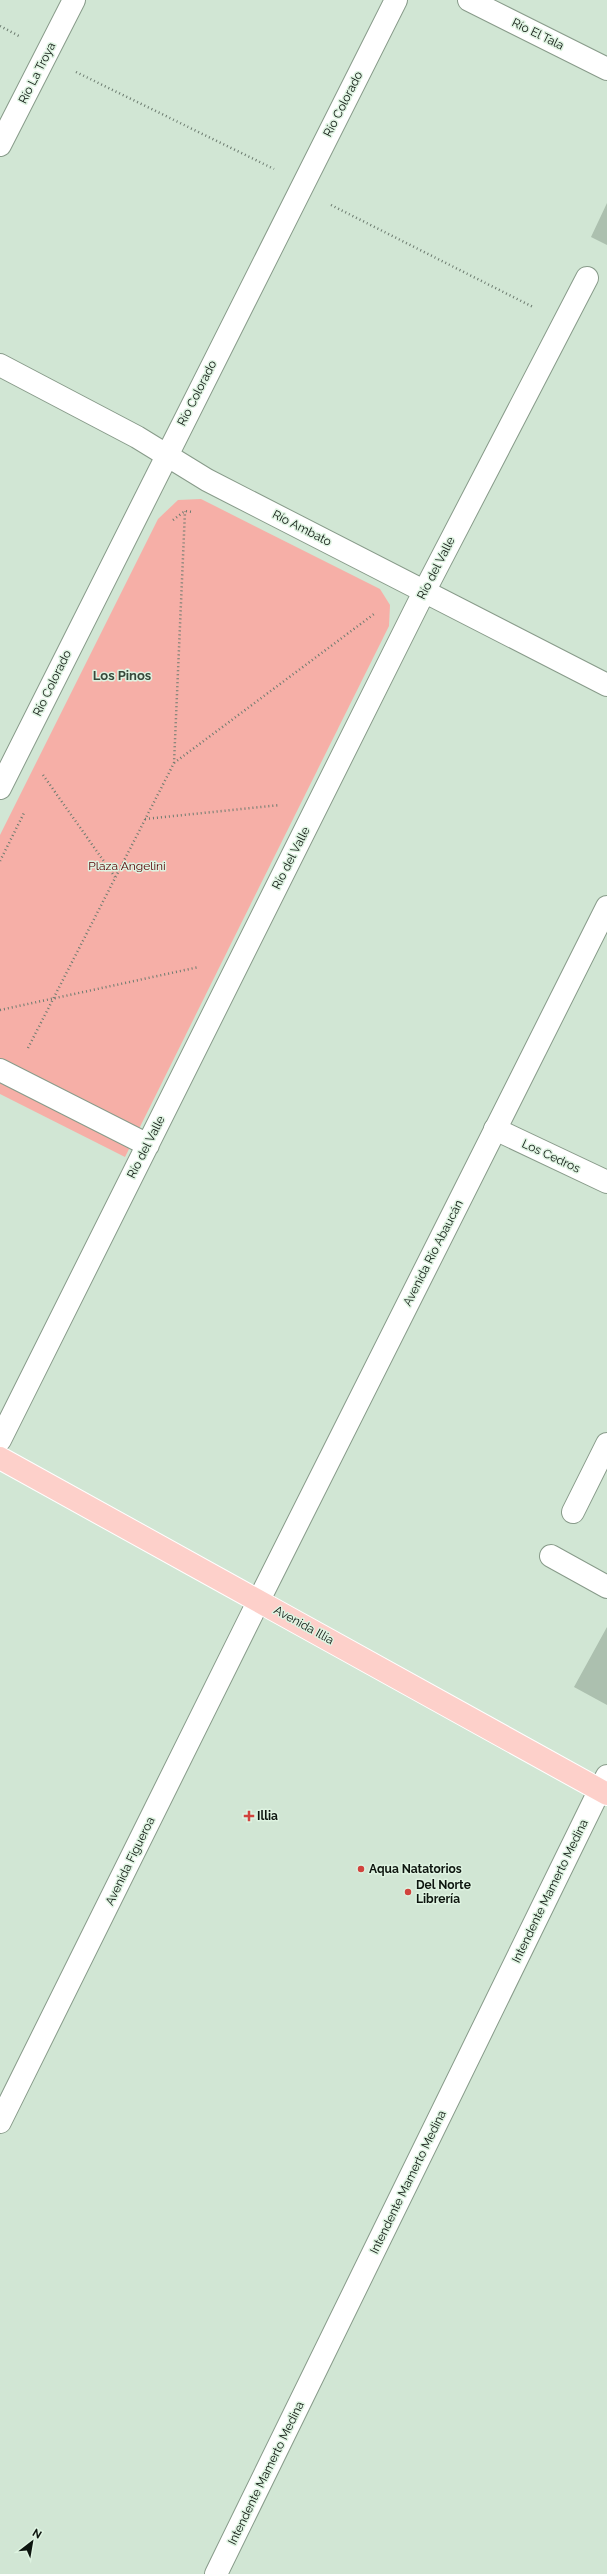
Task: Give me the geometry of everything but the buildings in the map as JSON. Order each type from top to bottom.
[{"type":"main road","name":"Avenida Illia","points":[[0,1458],[604,1786]]},
{"type":"street","name":"Río La Troya","points":[[0,145],[74,0]]},
{"type":"street","name":"Río Colorado","points":[[0,788],[166,455],[396,0]]},
{"type":"street","name":"Río El Tala","points":[[469,0],[607,69]]},
{"type":"street","name":"Río del Valle","points":[[0,1440],[424,592],[587,278]]},
{"type":"street","name":"Río Ambato","points":[[0,365],[166,455],[207,480],[607,685]]},
{"type":"street","name":"Avenida Río Abaucán","points":[[259,1600],[607,907]]},
{"type":"street","points":[[6,1073],[148,1145]]},
{"type":"street","name":"Los Cedros","points":[[495,1129],[607,1182]]},
{"type":"street","points":[[573,1512],[607,1444]]},
{"type":"street","points":[[551,1556],[607,1587]]},
{"type":"street","name":"Avenida Figueroa","points":[[0,2122],[259,1600]]},
{"type":"street","name":"Intendente Mamerto Medina","points":[[216,2574],[604,1786]]},
{"type":"path","points":[[46,54],[68,68],[274,168],[335,207],[564,322]]},
{"type":"path","points":[[6,1073],[53,998],[174,763],[185,511]]},
{"type":"path","points":[[170,522],[185,511],[199,512]]},
{"type":"path","points":[[174,763],[377,612],[377,618]]},
{"type":"path","points":[[39,782],[46,768]]},
{"type":"path","points":[[43,775],[115,877]]},
{"type":"path","points":[[145,820],[288,804]]},
{"type":"path","points":[[0,860],[25,811]]},
{"type":"path","points":[[0,1010],[200,967]]},
{"type":"green space","name":"Plaza Angelini","points":[[201,499],[380,589],[390,605],[389,626],[125,1157],[0,1094],[0,835],[158,519],[178,500]]},
{"type":"place","name":"Illia","points":[[249,1816]]},
{"type":"place","name":"Aqua Natatorios","points":[[361,1869]]},
{"type":"place","name":"Del Norte Librería","points":[[408,1892]]},
{"type":"district","name":"Los Pinos","points":[[122,675]]}]
